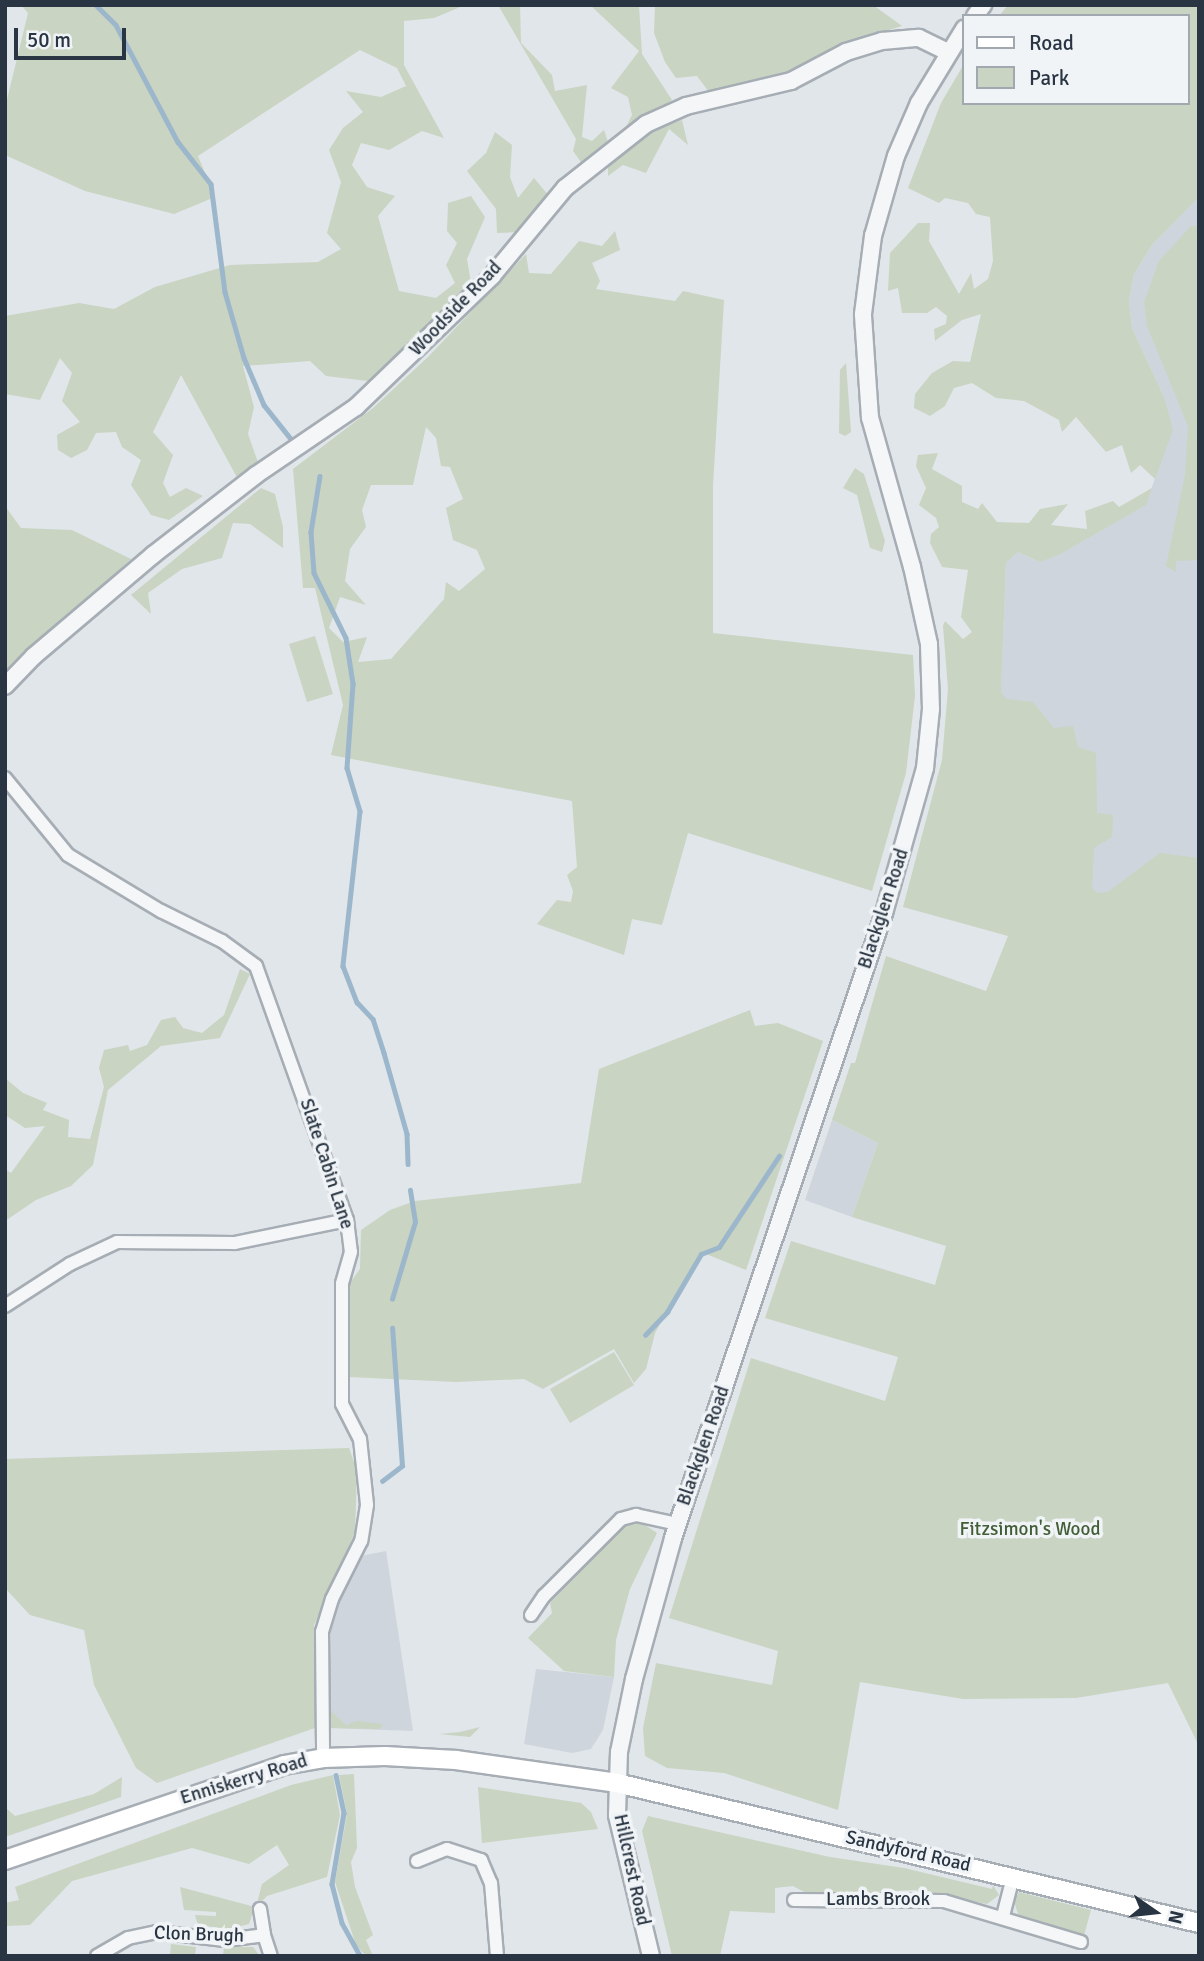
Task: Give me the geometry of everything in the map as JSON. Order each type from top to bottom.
[{"type":"main road","name":"Enniskerry Road","points":[[5,1860],[262,1771],[323,1758],[456,1760],[617,1783]]},
{"type":"main road","name":"Sandyford Road","points":[[617,1783],[1199,1923]]},
{"type":"street","name":"Blackglen Road","points":[[617,1783],[634,1679],[678,1524],[884,913],[925,768],[931,709],[929,644],[912,567],[872,428],[863,314],[873,236],[890,174],[919,103],[962,32]]},
{"type":"street","name":"Woodside Road","points":[[5,686],[34,656],[153,555],[256,475],[356,407],[492,276],[565,188],[646,124],[686,106],[791,81],[846,52],[882,41],[919,38],[948,52]]},
{"type":"street","name":"Slate Cabin Lane","points":[[5,778],[68,855],[153,907],[233,947],[256,966],[347,1220],[351,1252],[342,1284],[342,1404],[360,1439],[367,1505],[361,1541],[332,1599],[322,1632],[323,1758]]},
{"type":"street","points":[[5,1306],[71,1264],[117,1242],[235,1243],[347,1220]]},
{"type":"street","points":[[531,1615],[544,1596],[621,1519],[648,1516],[678,1524]]},
{"type":"street","name":"Hillcrest Road","points":[[617,1783],[621,1839],[651,1956]]},
{"type":"street","points":[[417,1861],[447,1849],[481,1860],[491,1883],[497,1956]]},
{"type":"street","points":[[1003,1916],[1013,1877]]},
{"type":"street","name":"Lambs Brook","points":[[794,1900],[919,1898],[1003,1916],[1081,1942]]},
{"type":"street","name":"Clon Brugh","points":[[260,1909],[271,1956]]},
{"type":"street","name":"Clon Brugh","points":[[97,1956],[128,1937],[150,1933],[234,1940],[264,1935]]},
{"type":"shaded area","points":[[1199,197],[1199,858],[1173,856],[1074,931],[1000,712],[1006,563],[1018,552],[1040,562],[1147,501],[1158,470],[1164,397],[1132,328],[1129,301],[1134,274],[1152,245]]},
{"type":"shaded area","points":[[832,1120],[878,1143],[852,1217],[805,1200]]},
{"type":"shaded area","points":[[386,1551],[413,1731],[330,1728],[330,1622],[361,1556]]},
{"type":"shaded area","points":[[536,1669],[614,1677],[603,1730],[591,1749],[572,1753],[524,1744]]},
{"type":"green space","points":[[21,5],[465,5],[434,18],[404,21],[404,65],[444,138],[422,131],[389,150],[361,143],[352,165],[367,187],[395,196],[378,216],[399,291],[436,298],[455,283],[446,265],[457,243],[447,231],[448,203],[471,196],[485,217],[467,259],[472,289],[447,318],[368,381],[326,376],[310,361],[243,366],[254,407],[248,434],[260,468],[239,481],[181,375],[153,432],[173,455],[163,483],[170,497],[186,488],[203,496],[169,520],[151,515],[131,485],[141,460],[122,447],[116,432],[96,433],[87,450],[71,458],[58,450],[57,435],[80,422],[62,401],[72,373],[60,358],[40,400],[5,394],[5,316],[79,303],[114,309],[155,287],[230,265],[318,262],[341,249],[327,233],[341,182],[329,150],[343,128],[363,112],[346,91],[381,97],[406,86],[397,68],[360,50],[198,156],[215,197],[174,214],[85,191],[5,155],[5,108],[28,13]]},
{"type":"green space","points":[[498,5],[520,5],[521,43],[552,75],[555,91],[587,85],[582,137],[592,141],[604,130],[609,145],[583,165],[573,151],[576,139]]},
{"type":"green space","points":[[590,5],[639,5],[642,54],[672,100],[622,135],[632,115],[628,97],[611,88],[639,51]]},
{"type":"green space","points":[[655,5],[873,5],[902,26],[851,42],[781,79],[772,77],[709,92],[697,76],[676,78],[665,62],[654,33]]},
{"type":"green space","points":[[1008,5],[1199,5],[1199,197],[1152,245],[1134,274],[1129,301],[1132,328],[1164,397],[1173,430],[1155,479],[1140,465],[1131,473],[1122,445],[1106,452],[1076,417],[1062,432],[1059,420],[1024,401],[996,398],[972,383],[954,388],[945,406],[930,416],[914,408],[915,394],[932,373],[953,361],[970,362],[981,314],[962,320],[935,341],[934,329],[946,324],[947,316],[936,307],[927,313],[902,313],[898,288],[888,291],[890,253],[918,223],[930,223],[929,241],[959,294],[971,273],[974,289],[988,279],[993,261],[990,217],[976,214],[968,203],[945,198],[939,203],[908,188],[941,103],[962,67],[962,105],[1190,105],[1190,14],[1001,14]]},
{"type":"green space","points":[[682,120],[688,145],[669,129],[646,173],[623,165],[608,176],[608,168],[617,157],[659,128]]},
{"type":"green space","points":[[495,132],[512,145],[510,177],[518,198],[534,178],[549,196],[520,232],[497,233],[496,209],[467,171],[486,153]]},
{"type":"green space","points":[[1191,226],[1199,226],[1199,560],[1176,561],[1176,572],[1166,566],[1185,475],[1188,426],[1147,326],[1144,302],[1159,261]]},
{"type":"green space","points":[[615,231],[620,250],[592,263],[600,281],[596,289],[675,301],[683,291],[724,300],[713,486],[713,633],[913,655],[915,696],[906,773],[872,891],[688,833],[662,925],[632,919],[624,955],[537,924],[557,900],[571,902],[573,891],[567,875],[577,867],[572,801],[331,755],[343,705],[315,588],[303,588],[293,469],[373,408],[428,357],[526,254],[529,273],[551,274],[579,241],[602,246]],"holes":[[[426,427],[436,438],[441,466],[450,467],[463,499],[446,508],[453,540],[477,550],[485,569],[459,591],[446,582],[444,599],[391,659],[358,662],[367,637],[343,642],[329,628],[340,597],[366,605],[345,581],[350,549],[366,527],[362,510],[371,485],[413,485]]]},
{"type":"green space","points":[[846,363],[851,432],[845,436],[839,433],[840,370]]},
{"type":"green space","name":"Fitzsimon's Wood","points":[[938,453],[932,469],[962,486],[962,502],[978,509],[982,503],[997,522],[1029,523],[1040,509],[1068,504],[1051,525],[1087,529],[1085,511],[1113,501],[1119,507],[1152,488],[1146,505],[1060,554],[1040,562],[1018,552],[1006,563],[1001,692],[1006,699],[1033,702],[1054,728],[1073,726],[1078,747],[1096,753],[1097,813],[1113,815],[1112,837],[1094,848],[1092,888],[1097,893],[1108,892],[1160,853],[1199,858],[1199,1746],[1168,1683],[1076,1698],[963,1699],[860,1682],[838,1810],[724,1773],[667,1768],[645,1756],[643,1728],[656,1663],[772,1685],[778,1651],[669,1618],[751,1358],[885,1401],[898,1357],[765,1318],[791,1241],[935,1285],[946,1246],[852,1217],[878,1143],[832,1120],[851,1063],[855,1063],[886,956],[986,991],[1008,936],[903,907],[942,760],[948,689],[943,626],[945,621],[963,639],[972,632],[961,617],[968,570],[942,567],[930,543],[931,534],[939,527],[936,518],[919,505],[926,488],[916,466],[918,455]]},
{"type":"green space","points":[[855,468],[864,474],[885,541],[882,552],[870,548],[857,495],[843,488]]},
{"type":"green space","points":[[261,488],[275,494],[283,527],[283,548],[250,524],[233,523],[222,558],[182,569],[148,593],[151,614],[131,595]]},
{"type":"green space","points":[[5,506],[21,528],[72,530],[131,559],[5,674]]},
{"type":"green space","points":[[315,636],[333,694],[307,702],[289,644]]},
{"type":"green space","points":[[240,969],[250,974],[220,1038],[161,1046],[108,1090],[93,1165],[71,1186],[36,1200],[5,1221],[5,1169],[11,1173],[45,1126],[25,1128],[5,1115],[5,1078],[23,1093],[47,1103],[43,1110],[69,1120],[68,1137],[90,1139],[104,1087],[99,1068],[104,1050],[128,1045],[130,1051],[147,1045],[161,1020],[175,1017],[183,1028],[202,1033],[224,1015]]},
{"type":"green space","points":[[750,1010],[755,1026],[778,1023],[823,1041],[746,1270],[701,1252],[655,1333],[646,1369],[634,1383],[614,1349],[543,1389],[524,1379],[456,1382],[349,1377],[349,1284],[360,1269],[361,1230],[390,1210],[415,1201],[581,1183],[599,1069]]},
{"type":"green space","points":[[614,1352],[634,1385],[570,1423],[550,1389]]},
{"type":"green space","points":[[349,1448],[357,1470],[355,1532],[314,1625],[315,1728],[157,1783],[136,1768],[94,1685],[84,1630],[30,1615],[5,1588],[5,1459]]},
{"type":"green space","points":[[642,1523],[657,1533],[630,1589],[616,1640],[614,1677],[564,1671],[528,1638],[552,1613],[550,1603],[625,1526]]},
{"type":"green space","points":[[331,1711],[346,1725],[356,1721],[383,1724],[380,1729],[330,1728],[327,1716]]},
{"type":"green space","points":[[480,1727],[470,1737],[439,1734],[460,1732]]},
{"type":"green space","points":[[354,1774],[357,1848],[351,1862],[355,1887],[373,1935],[366,1940],[373,1956],[366,1956],[356,1945],[335,1882],[347,1814],[339,1775]]},
{"type":"green space","points":[[333,1775],[340,1815],[327,1877],[267,1896],[256,1907],[262,1884],[289,1865],[277,1845],[249,1864],[192,1848],[72,1881],[30,1925],[5,1926],[5,1903],[19,1900],[15,1887],[291,1785]]},
{"type":"green space","points":[[122,1777],[121,1797],[5,1837],[5,1807],[15,1816],[94,1794]]},
{"type":"green space","points":[[478,1787],[581,1803],[591,1812],[598,1829],[482,1843]]},
{"type":"green space","points":[[648,1816],[830,1857],[904,1868],[992,1889],[993,1885],[999,1895],[987,1904],[915,1890],[810,1895],[793,1886],[775,1888],[775,1913],[730,1911],[720,1956],[672,1956],[642,1831]]},
{"type":"green space","points":[[180,1887],[255,1907],[249,1924],[228,1929],[198,1925],[195,1915],[216,1916],[216,1912],[184,1910]]},
{"type":"green space","points":[[1019,1892],[1091,1910],[1083,1939],[1018,1914],[1014,1901]]},
{"type":"green space","points":[[171,1944],[196,1947],[195,1956],[147,1956],[170,1955]]},
{"type":"green space","points":[[224,1947],[253,1947],[260,1956],[223,1956]]},
{"type":"waterway","points":[[96,5],[116,25],[178,142],[211,184],[225,292],[244,358],[264,405],[295,444]]},
{"type":"waterway","points":[[320,476],[311,532],[314,573],[346,638],[353,684],[347,768],[360,811],[343,966],[357,1002],[373,1019],[407,1134],[408,1164]]},
{"type":"waterway","points":[[645,1335],[667,1312],[701,1254],[719,1247],[779,1156]]},
{"type":"waterway","points":[[392,1299],[415,1222],[410,1190]]},
{"type":"waterway","points":[[382,1481],[402,1466],[392,1328]]},
{"type":"waterway","points":[[336,1775],[344,1813],[332,1884],[342,1923],[360,1956]]}]
